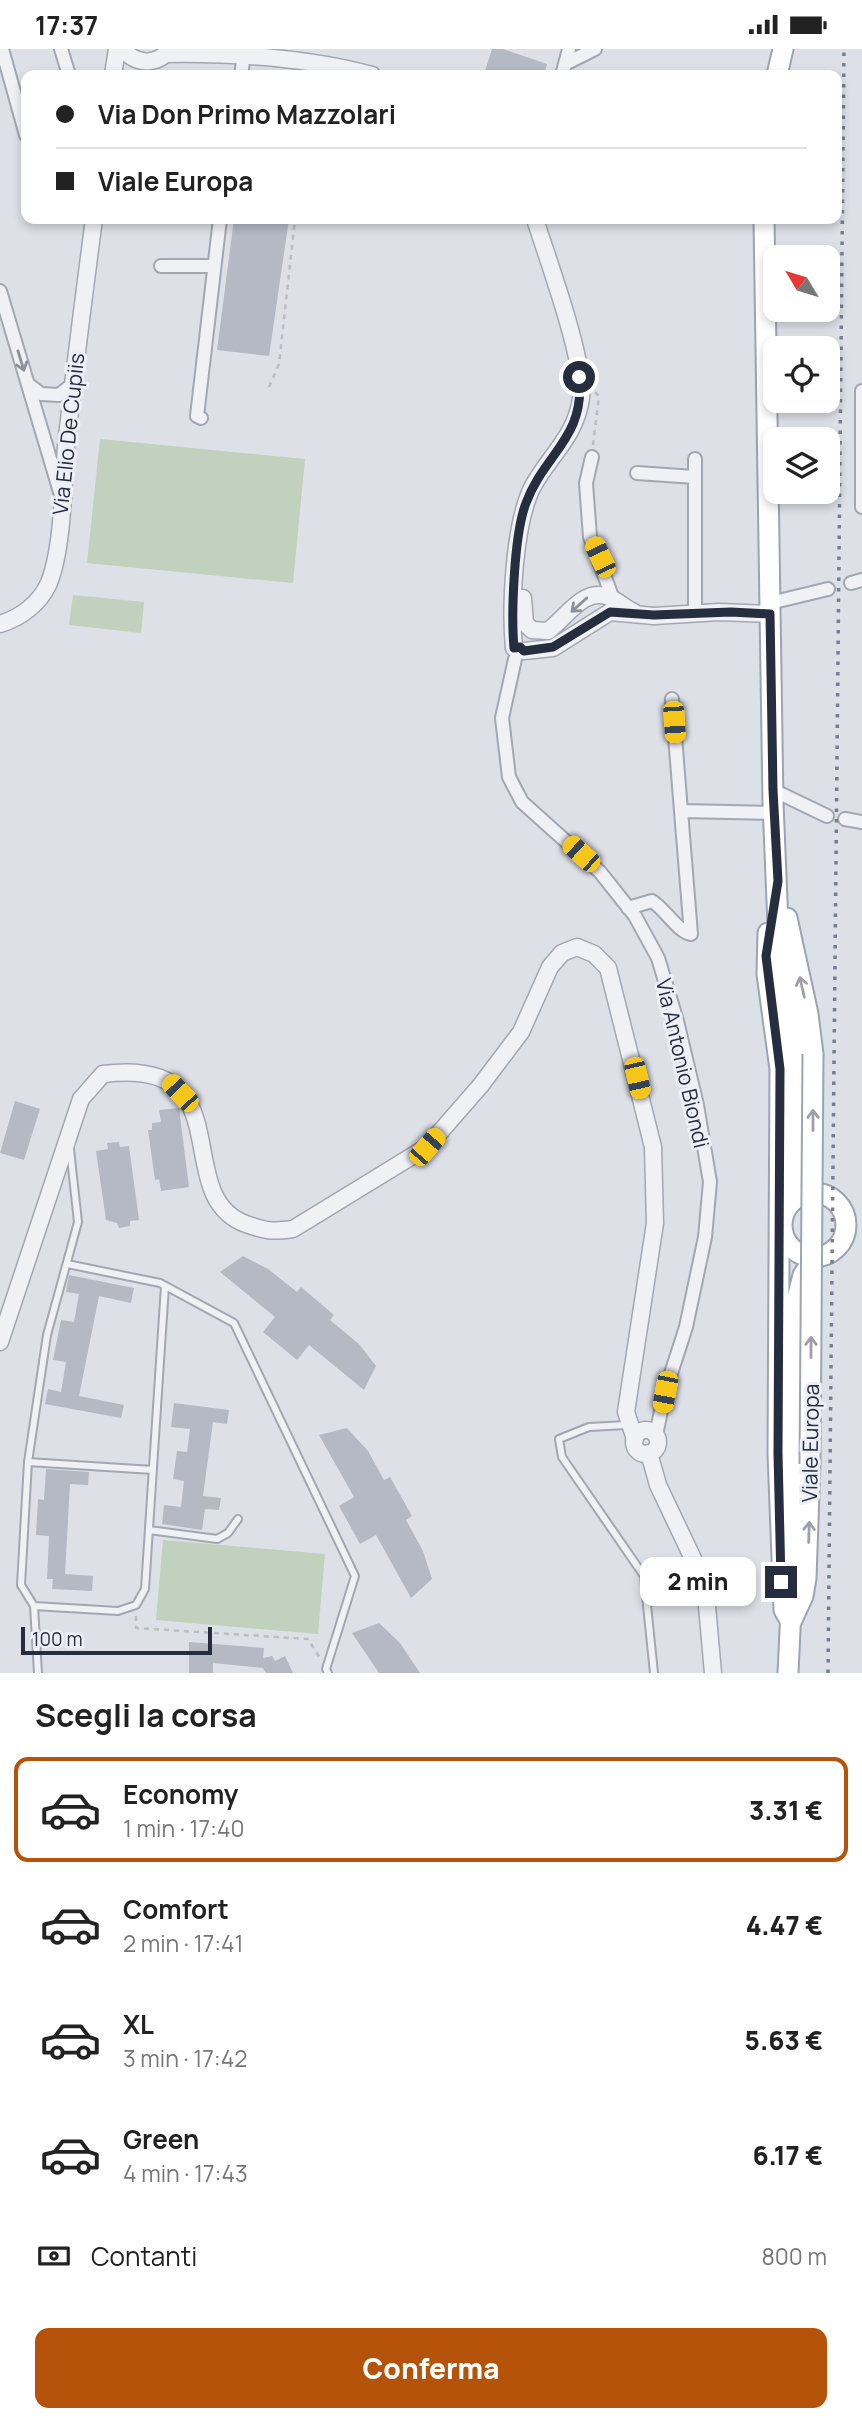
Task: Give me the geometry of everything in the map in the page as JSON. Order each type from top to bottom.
[{"type":"main road","points":[[778,70],[783,49]]},
{"type":"main road","name":"Viale Europa","points":[[764,224],[773,790],[779,950],[796,1060],[796,1144],[789,1204]]},
{"type":"main road","name":"Viale Europa","points":[[778,881],[808,1014],[813,1054],[810,1465],[806,1579],[803,1596],[791,1622]]},
{"type":"main road","name":"Viale Europa","points":[[778,881],[766,956],[780,1069],[778,1517],[783,1610],[791,1622]]},
{"type":"main road","name":"Viale Europa","points":[[796,1144],[805,1173],[820,1193]]},
{"type":"main road","points":[[841,1241],[846,1224],[853,1215],[834,1200],[820,1193],[803,1194],[789,1204],[782,1224],[788,1244],[800,1254],[816,1257],[830,1252],[841,1241],[862,1231]]},
{"type":"main road","name":"Viale Europa","points":[[788,1244],[795,1307],[788,1673]]},
{"type":"main road","name":"Viale Europa","points":[[795,1307],[803,1275],[816,1257]]},
{"type":"street","points":[[2,49],[21,117]]},
{"type":"street","points":[[61,49],[67,70]]},
{"type":"street","points":[[114,70],[117,49]]},
{"type":"street","points":[[123,49],[139,69],[168,52],[233,52],[335,70]]},
{"type":"street","points":[[563,69],[569,49]]},
{"type":"street","points":[[563,69],[595,49]]},
{"type":"street","points":[[233,52],[239,70]]},
{"type":"street","name":"Via Elio De Cupiis","points":[[0,624],[11,621],[35,605],[48,584],[56,554],[72,384],[93,224]]},
{"type":"street","points":[[201,418],[197,416],[219,224]]},
{"type":"street","points":[[536,224],[577,359],[581,397],[570,434],[540,475],[522,515],[513,608],[518,653],[553,647],[610,612],[654,615],[770,609],[828,589]]},
{"type":"street","points":[[161,267],[214,266]]},
{"type":"street","points":[[0,291],[61,495]]},
{"type":"street","points":[[28,384],[41,394],[59,395],[72,384]]},
{"type":"street","points":[[862,391],[862,507]]},
{"type":"street","points":[[592,457],[586,483],[590,537],[613,599]]},
{"type":"street","points":[[695,459],[695,614]]},
{"type":"street","points":[[637,473],[695,477]]},
{"type":"street","points":[[522,515],[528,557],[523,613],[525,623],[532,630],[548,631],[590,595],[600,594],[613,599],[636,613]]},
{"type":"street","name":"Via Antonio Biondi","points":[[518,653],[502,718],[509,777],[522,802],[600,872],[628,908],[658,958],[697,1105],[710,1182],[705,1237],[688,1315],[665,1392],[656,1435]]},
{"type":"street","points":[[628,908],[643,901],[652,901],[664,908],[682,932],[691,934],[672,699]]},
{"type":"street","points":[[773,790],[827,816]]},
{"type":"street","points":[[681,811],[774,813]]},
{"type":"street","points":[[845,819],[862,822]]},
{"type":"street","points":[[0,1342],[81,1099],[103,1074],[129,1071],[169,1080],[192,1105],[215,1200],[236,1220],[271,1233],[293,1229],[427,1147],[481,1085],[521,1033],[550,967],[562,953],[577,947],[594,954],[608,968],[653,1147],[655,1223],[626,1412],[638,1450],[649,1454]]},
{"type":"street","points":[[632,1432],[646,1430],[656,1435],[658,1446],[649,1454]]},
{"type":"street","points":[[649,1454],[658,1485],[705,1584],[713,1673]]},
{"type":"lane","points":[[38,1673],[34,1606],[21,1585],[28,1462],[47,1335],[78,1223],[68,1137]]},
{"type":"lane","points":[[67,1264],[165,1286],[234,1323],[355,1576],[327,1671]]},
{"type":"lane","points":[[34,1606],[118,1611],[136,1605],[145,1589],[165,1286]]},
{"type":"lane","points":[[632,1432],[589,1427],[559,1439],[562,1457],[644,1576],[654,1673]]},
{"type":"lane","points":[[28,1462],[153,1470]]},
{"type":"lane","points":[[149,1530],[217,1539],[228,1533],[238,1519]]},
{"type":"path","points":[[269,387],[279,364],[294,224]]},
{"type":"path","points":[[579,377],[599,396],[592,457]]},
{"type":"path","points":[[136,1605],[136,1628],[308,1639],[327,1671]]},
{"type":"green space","points":[[100,439],[305,459],[293,583],[87,563]]},
{"type":"green space","points":[[73,595],[144,602],[141,633],[69,625]]},
{"type":"green space","points":[[163,1540],[325,1554],[318,1634],[156,1620]]},
{"type":"building","points":[[492,49],[503,49],[547,64],[545,70],[485,70]]},
{"type":"building","points":[[233,224],[288,224],[269,356],[217,350]]},
{"type":"building","points":[[15,1101],[40,1109],[24,1160],[0,1153]]},
{"type":"building","points":[[179,1108],[189,1187],[161,1191],[159,1179],[155,1180],[148,1130],[152,1130],[152,1123],[161,1122],[159,1110]]},
{"type":"building","points":[[119,1142],[120,1147],[129,1146],[139,1220],[130,1221],[130,1226],[119,1228],[117,1223],[106,1220],[96,1151],[108,1149],[107,1143]]},
{"type":"building","points":[[243,1256],[268,1269],[297,1292],[301,1287],[334,1315],[330,1320],[359,1344],[376,1366],[364,1390],[309,1345],[297,1360],[263,1332],[275,1317],[220,1272]]},
{"type":"building","points":[[69,1275],[134,1288],[131,1303],[99,1296],[79,1396],[124,1405],[121,1418],[45,1404],[48,1389],[61,1392],[66,1362],[53,1360],[61,1320],[74,1322],[79,1294],[66,1292]]},
{"type":"building","points":[[174,1403],[229,1410],[227,1424],[213,1422],[203,1496],[221,1498],[219,1510],[205,1509],[202,1530],[162,1524],[164,1505],[181,1507],[184,1481],[173,1479],[177,1451],[187,1452],[190,1429],[171,1427]]},
{"type":"building","points":[[347,1428],[368,1451],[384,1480],[390,1477],[412,1516],[406,1520],[423,1551],[432,1579],[411,1598],[376,1535],[360,1544],[339,1506],[354,1497],[319,1435]]},
{"type":"building","points":[[46,1469],[89,1472],[88,1485],[70,1484],[65,1574],[93,1576],[92,1591],[52,1589],[53,1579],[47,1579],[49,1536],[36,1535],[38,1499],[44,1500]]},
{"type":"building","points":[[379,1623],[400,1643],[420,1673],[379,1673],[352,1633]]},
{"type":"building","points":[[189,1642],[264,1648],[263,1658],[272,1656],[275,1661],[285,1656],[293,1673],[266,1673],[263,1668],[213,1663],[213,1673],[189,1673]]},
{"type":"railway","points":[[828,1673],[844,49]]},
{"type":"route","points":[[579,377],[581,397],[570,434],[532,488],[522,515],[513,608],[514,648],[518,646],[524,651],[542,651],[553,647],[570,639],[596,618],[610,612],[654,615],[731,612],[770,614],[773,790],[778,881],[766,956],[780,1069],[778,1517],[781,1582]]}]
